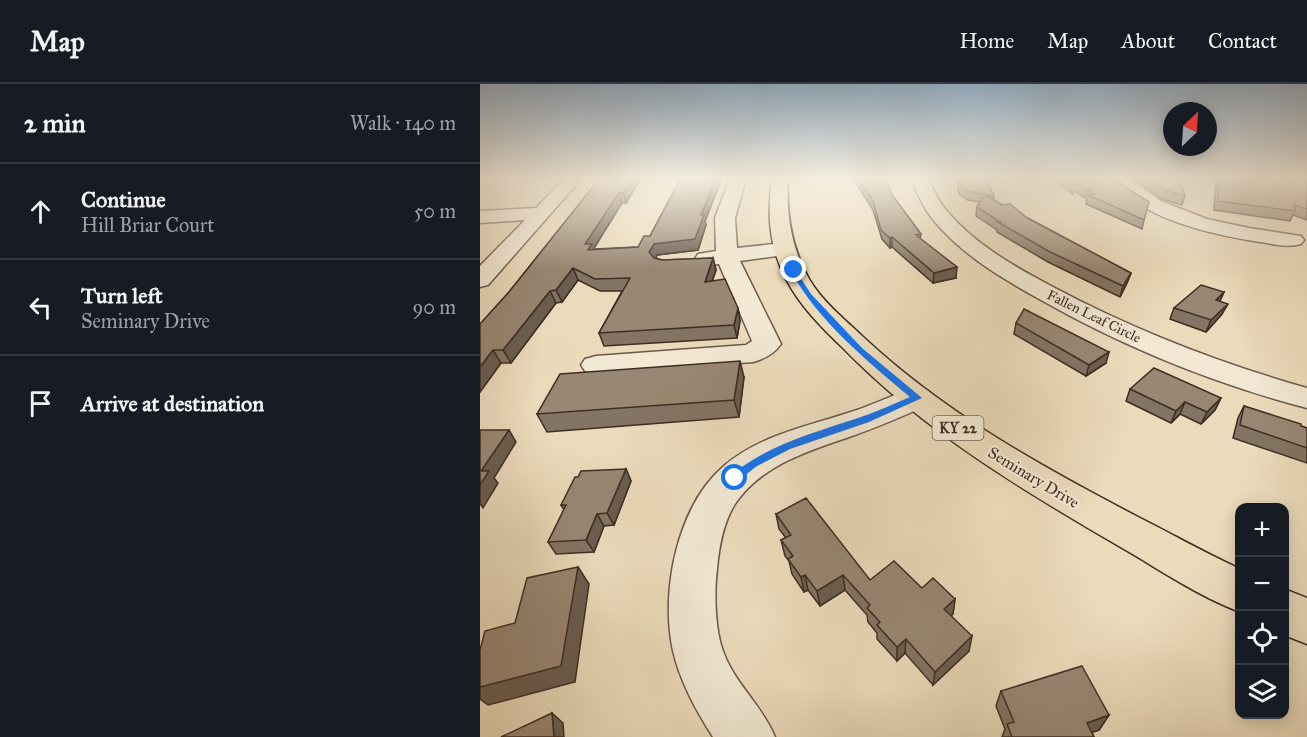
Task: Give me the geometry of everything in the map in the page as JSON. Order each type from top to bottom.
[{"type":"main road","name":"Seminary Drive","points":[[776,208],[784,249],[808,295],[859,350],[917,398],[993,453],[1061,495],[1235,589]]},
{"type":"main road","points":[[1289,613],[1307,621]]},
{"type":"street","points":[[480,280],[545,208]]},
{"type":"street","points":[[596,364],[753,353],[766,344],[727,257],[725,218],[728,208]]},
{"type":"street","name":"Fallen Leaf Circle","points":[[934,208],[945,222],[966,241],[1059,301],[1150,343],[1243,378],[1307,398]]},
{"type":"street","points":[[1166,208],[1191,219],[1231,230],[1294,240]]},
{"type":"street","points":[[480,217],[541,213]]},
{"type":"street","points":[[687,260],[784,249]]},
{"type":"street","points":[[747,737],[717,698],[698,652],[693,606],[693,564],[702,525],[716,500],[735,478],[760,459],[786,446],[866,419],[917,398]]},
{"type":"building","points":[[576,208],[609,208],[585,244],[592,244],[588,250],[638,247],[644,236],[650,236],[665,208],[704,208],[701,215],[704,215],[695,239],[654,244],[649,252],[654,258],[662,260],[713,258],[705,282],[725,279],[738,308],[734,325],[599,333],[630,278],[595,279],[573,268],[556,290],[550,291],[503,350],[493,350],[480,367],[480,324],[509,292]]},
{"type":"building","points":[[875,208],[902,208],[921,234],[916,235],[957,267],[934,273],[881,230]]},
{"type":"building","points":[[979,208],[1015,208],[1027,218],[1131,273],[1123,286],[1050,252],[998,222],[1000,222]]},
{"type":"building","points":[[1118,208],[1147,208],[1144,220]]},
{"type":"building","points":[[1276,208],[1295,208],[1295,211]]},
{"type":"building","points":[[1201,285],[1224,292],[1216,300],[1228,304],[1211,320],[1174,308]]},
{"type":"building","points":[[1024,309],[1109,352],[1089,365],[1016,323]]},
{"type":"building","points":[[740,361],[734,400],[537,414],[560,374]]},
{"type":"building","points":[[1154,368],[1221,398],[1207,412],[1185,402],[1176,411],[1130,389]]},
{"type":"building","points":[[1244,406],[1307,428],[1307,448],[1240,425]]},
{"type":"building","points":[[480,430],[509,430],[481,471],[489,471],[480,485]]},
{"type":"building","points":[[626,469],[607,513],[597,514],[586,540],[548,542],[566,505],[561,505],[575,477],[578,477],[581,471]]},
{"type":"building","points":[[806,498],[870,580],[894,561],[922,588],[933,578],[955,599],[944,609],[972,636],[935,672],[906,639],[897,647],[877,625],[880,622],[867,608],[870,605],[843,575],[817,591],[805,575],[801,577],[788,559],[793,556],[781,540],[791,535],[776,514]]},
{"type":"building","points":[[578,567],[561,666],[480,687],[480,650],[485,631],[515,623],[527,578]]},
{"type":"building","points":[[1082,666],[1109,715],[1087,723],[1094,737],[1012,737],[1007,724],[1014,722],[1001,691]]},
{"type":"building","points":[[552,713],[554,737],[501,737]]},
{"type":"route","points":[[735,478],[753,463],[786,446],[866,419],[917,398],[859,350],[808,295],[794,270]]}]
